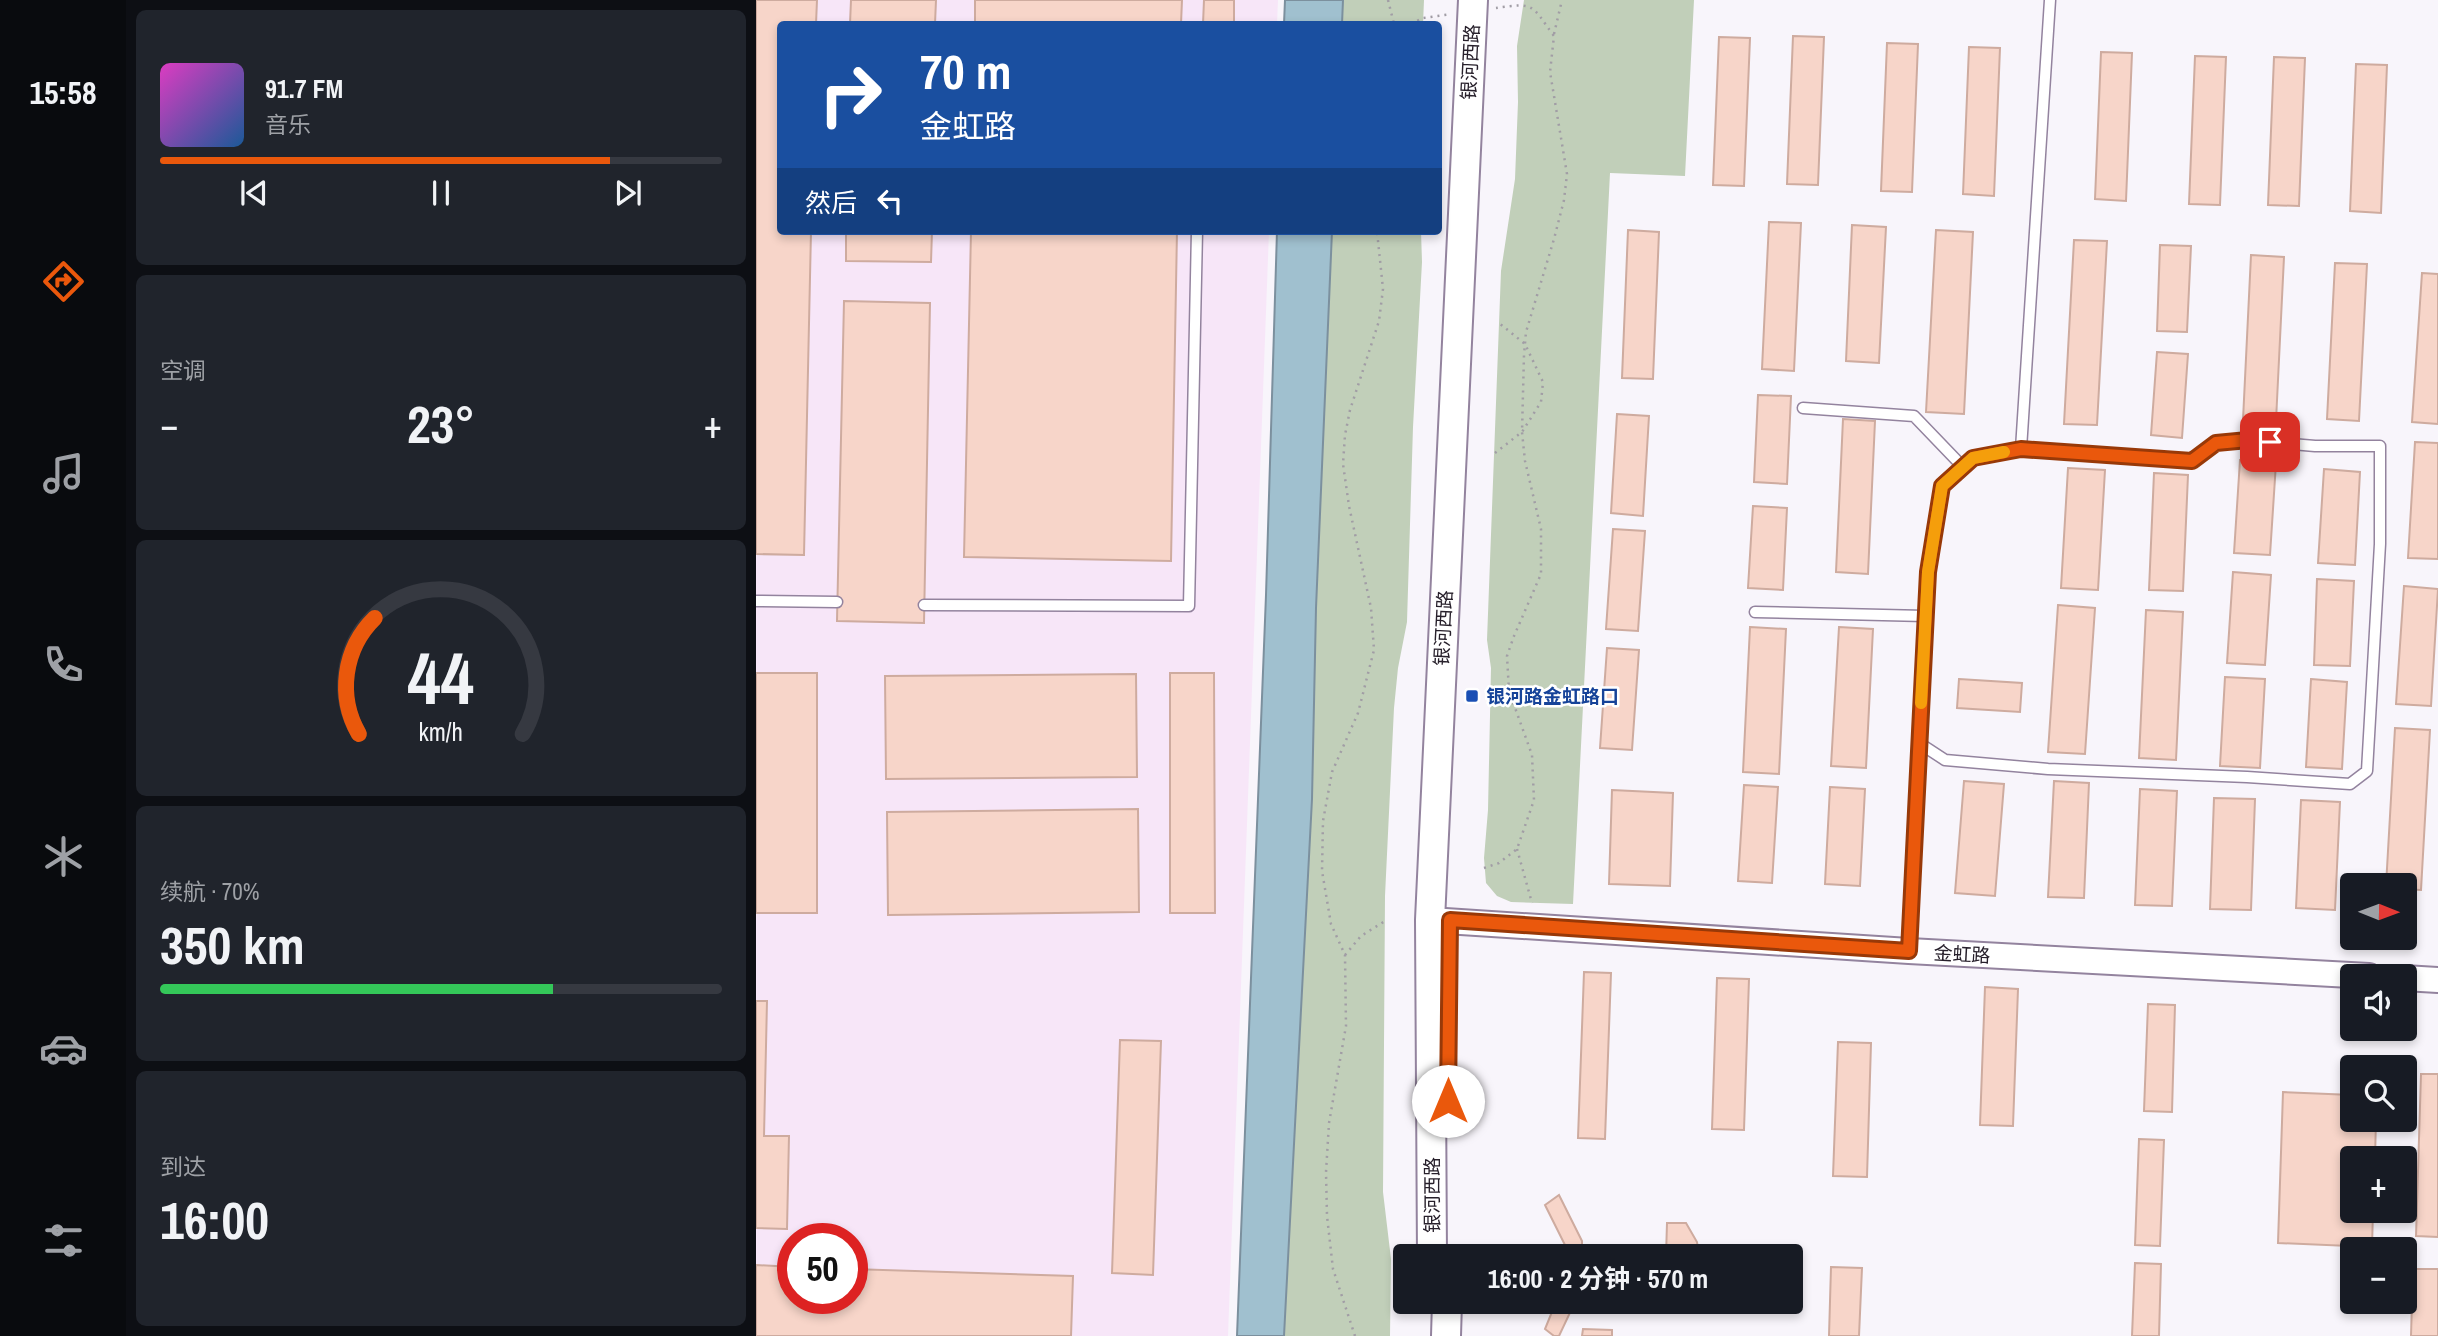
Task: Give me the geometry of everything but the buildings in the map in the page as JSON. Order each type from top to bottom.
[{"type":"main road","name":"银河西路","points":[[1432,1244],[1440,920],[1477,6]]},
{"type":"main road","name":"银河西路","points":[[1440,920],[1447,1244]]},
{"type":"main road","points":[[1432,1314],[1432,1336]]},
{"type":"main road","points":[[1446,1336],[1447,1314]]},
{"type":"street","name":"金虹路","points":[[1440,920],[1909,951],[2340,974]]},
{"type":"street","points":[[2417,979],[2438,980]]},
{"type":"lane","points":[[2021,449],[2050,0]]},
{"type":"lane","points":[[924,605],[1189,607],[1197,235]]},
{"type":"lane","points":[[1803,408],[1913,415],[1963,467]]},
{"type":"lane","points":[[1909,951],[1919,743],[1928,572],[1942,486],[1973,458],[2021,449],[2192,461],[2216,443],[2248,440],[2315,446],[2380,446],[2380,544],[2367,771],[2350,784],[2048,769],[1945,761],[1919,743]]},
{"type":"lane","points":[[756,601],[838,603]]},
{"type":"lane","points":[[1755,612],[1926,616]]},
{"type":"path","points":[[1388,0],[1393,21]]},
{"type":"path","points":[[1484,868],[1499,863],[1517,849],[1534,800],[1532,755],[1509,691],[1507,656],[1541,575],[1543,552],[1522,432],[1525,344],[1539,284],[1564,200],[1567,174],[1550,72],[1562,0]]},
{"type":"path","points":[[1417,21],[1477,6],[1524,4],[1533,8],[1554,36]]},
{"type":"path","points":[[1355,1336],[1333,1269],[1327,1216],[1329,1123],[1346,1026],[1345,955],[1331,924],[1322,871],[1323,821],[1332,772],[1358,713],[1374,650],[1371,608],[1349,506],[1343,464],[1350,411],[1380,321],[1383,289],[1377,235]]},
{"type":"path","points":[[1495,453],[1522,432],[1541,402],[1543,382],[1525,344],[1499,323]]},
{"type":"path","points":[[1517,849],[1532,903]]},
{"type":"path","points":[[1345,955],[1361,936],[1385,921]]},
{"type":"shaded area","points":[[756,0],[1278,0],[1277,21],[777,21],[777,235],[1269,235],[1228,1336],[756,1336]]},
{"type":"green space","points":[[1343,0],[1424,0],[1423,21],[1342,21]]},
{"type":"green space","points":[[1524,0],[1694,0],[1685,176],[1610,173],[1573,904],[1511,902],[1497,896],[1486,883],[1484,858],[1488,810],[1491,668],[1487,640],[1501,271],[1515,179],[1517,46]]},
{"type":"green space","points":[[1332,235],[1421,235],[1407,622],[1394,708],[1385,896],[1383,1192],[1391,1259],[1390,1336],[1284,1336],[1312,799],[1316,608]]},
{"type":"water","points":[[1285,0],[1343,0],[1342,21],[1284,21]]},
{"type":"water","points":[[1277,235],[1332,235],[1316,608],[1312,799],[1284,1336],[1237,1336],[1266,595]]},
{"type":"slow traffic","points":[[1921,703],[1928,572],[1942,486],[1973,458],[2004,452]]},
{"type":"place","name":"银河路金虹路口","points":[[1472,696]]},
{"type":"route","points":[[1448,1101],[1450,920],[1909,951],[1928,572],[1942,486],[1973,458],[2021,449],[2192,461],[2216,443],[2248,440],[2270,442]]}]
